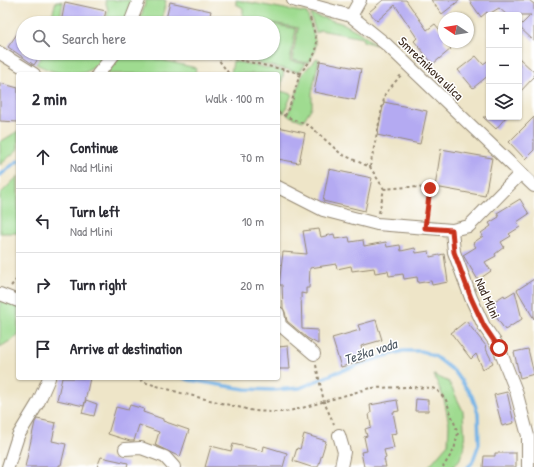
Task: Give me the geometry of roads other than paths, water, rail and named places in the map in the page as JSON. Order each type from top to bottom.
[{"type":"street","points":[[133,16],[139,0]]},
{"type":"street","name":"Smrečnikova ulica","points":[[292,0],[351,16],[387,45],[534,186]]},
{"type":"street","points":[[351,16],[360,0]]},
{"type":"street","points":[[0,54],[31,72]]},
{"type":"street","points":[[100,72],[109,60]]},
{"type":"street","points":[[280,188],[323,210],[377,224],[452,230],[469,226],[520,174]]},
{"type":"street","name":"Nad Mlini","points":[[452,230],[454,252],[471,298],[484,326],[499,348],[516,391],[528,436],[528,467]]},
{"type":"street","points":[[0,294],[16,300]]},
{"type":"street","points":[[280,325],[314,354]]},
{"type":"street","points":[[8,467],[18,436],[38,403],[48,380]]},
{"type":"street","points":[[339,435],[344,452],[341,467]]},
{"type":"street","points":[[125,449],[141,448],[165,457],[174,467]]},
{"type":"waterway","name":"Težka voda","points":[[0,175],[16,163]]},
{"type":"waterway","name":"Težka voda","points":[[189,380],[245,389],[273,390],[300,388],[335,373],[382,357],[403,351],[422,351],[436,357],[455,372],[472,396],[478,413],[479,444],[472,463],[468,467]]}]
